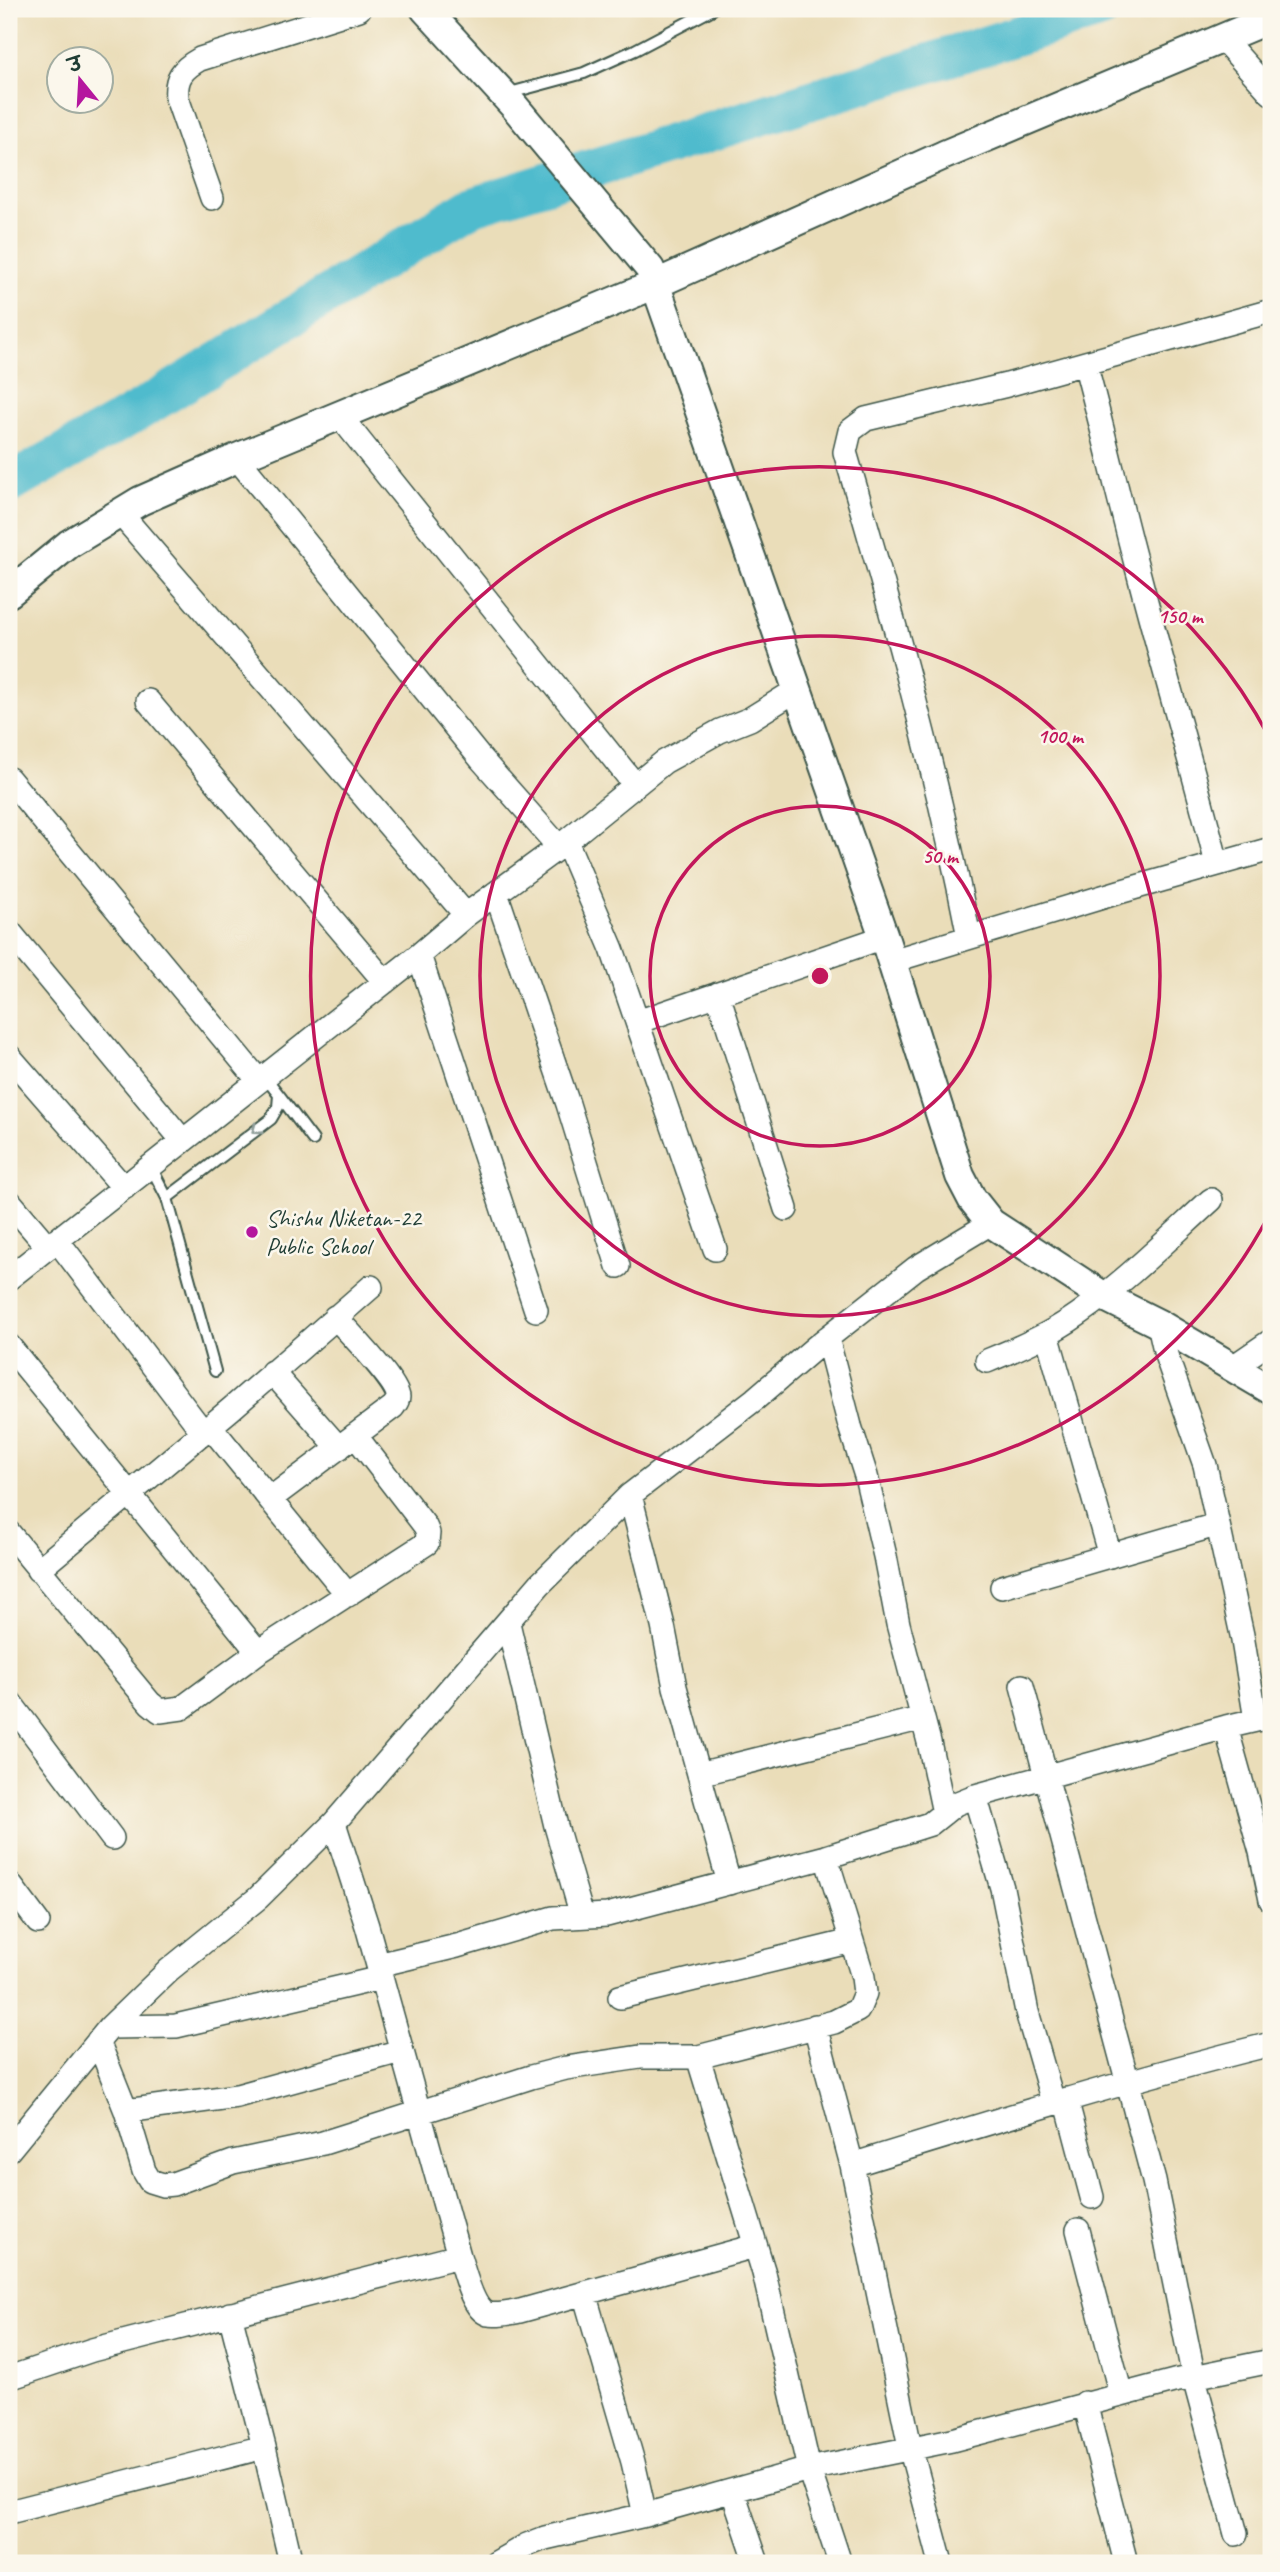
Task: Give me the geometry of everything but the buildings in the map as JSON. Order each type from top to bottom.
[{"type":"street","points":[[212,198],[177,99],[178,76],[186,66],[200,59],[359,9]]},
{"type":"street","points":[[425,9],[508,100],[642,257],[656,284],[888,949],[960,1176],[972,1199],[991,1223],[1103,1297],[1159,1324],[1271,1390]]},
{"type":"street","points":[[9,593],[69,544],[140,501],[339,415],[656,284],[944,155],[1271,18]]},
{"type":"street","points":[[1223,40],[1271,93]]},
{"type":"street","points":[[969,937],[943,810],[889,601],[845,452],[850,431],[866,419],[1085,363],[1271,311]]},
{"type":"street","points":[[1085,363],[1138,574],[1191,760],[1217,864]]},
{"type":"street","points":[[339,415],[635,785]]},
{"type":"street","points":[[237,458],[481,759],[563,844],[612,949],[715,1249]]},
{"type":"street","points":[[120,513],[466,915]]},
{"type":"street","points":[[9,1278],[466,915],[563,844],[664,762],[720,731],[750,719],[798,688]]},
{"type":"street","points":[[148,701],[385,982]]},
{"type":"street","points":[[9,779],[262,1079]]},
{"type":"street","points":[[637,1022],[718,994],[888,949],[969,937],[1271,849]]},
{"type":"street","points":[[496,893],[568,1104],[618,1266]]},
{"type":"street","points":[[9,932],[183,1140]]},
{"type":"street","points":[[419,955],[536,1310]]},
{"type":"street","points":[[718,994],[786,1209]]},
{"type":"street","points":[[9,1056],[124,1188]]},
{"type":"street","points":[[987,1361],[1047,1334],[1103,1297],[1211,1200]]},
{"type":"street","points":[[9,1201],[53,1243],[206,1429],[270,1499],[348,1595]]},
{"type":"street","points":[[9,2150],[104,2034],[169,1970],[258,1898],[334,1823],[540,1584],[630,1495],[755,1399],[916,1268],[991,1223]]},
{"type":"street","points":[[38,1570],[129,1496],[371,1287]]},
{"type":"street","points":[[270,1499],[393,1406],[398,1395],[391,1382],[335,1317]]},
{"type":"street","points":[[104,2034],[176,2026],[379,1971],[553,1919],[607,1915],[826,1857],[930,1824],[964,1799],[1264,1718],[1216,1525],[1205,1465],[1170,1366],[1159,1324]]},
{"type":"street","points":[[1047,1334],[1110,1556]]},
{"type":"street","points":[[827,1338],[866,1476],[898,1625],[923,1718],[944,1813]]},
{"type":"street","points":[[1233,1367],[1271,1341]]},
{"type":"street","points":[[9,1346],[258,1652]]},
{"type":"street","points":[[9,1533],[150,1703],[160,1711],[182,1708],[258,1652],[424,1547],[428,1539],[425,1526],[347,1441],[272,1372]]},
{"type":"street","points":[[630,1495],[663,1626],[675,1687],[729,1883]]},
{"type":"street","points":[[1002,1587],[1216,1525]]},
{"type":"street","points":[[508,1623],[556,1826],[582,1916]]},
{"type":"street","points":[[1022,1686],[1129,2083],[1157,2194],[1194,2378],[1236,2534]]},
{"type":"street","points":[[9,1701],[111,1838]]},
{"type":"street","points":[[699,1774],[923,1718]]},
{"type":"street","points":[[1226,1727],[1261,1852],[1271,1900]]},
{"type":"street","points":[[975,1796],[1002,1888],[1027,2012],[1092,2197]]},
{"type":"street","points":[[334,1823],[379,1971],[458,2256],[474,2302],[481,2311],[490,2315],[520,2311],[755,2246]]},
{"type":"street","points":[[104,2034],[144,2171],[150,2181],[163,2185],[173,2184],[233,2162],[323,2143],[566,2068],[640,2057],[698,2057],[849,2017],[862,2004],[865,1993],[863,1977],[826,1857]]},
{"type":"street","points":[[9,1883],[38,1922]]},
{"type":"street","points":[[620,1997],[852,1941]]},
{"type":"street","points":[[815,2026],[852,2165],[910,2447],[941,2563]]},
{"type":"street","points":[[852,2165],[1059,2101],[1271,2044]]},
{"type":"street","points":[[126,2111],[237,2096],[401,2052]]},
{"type":"street","points":[[698,2057],[764,2273],[809,2469],[840,2563]]},
{"type":"street","points":[[1078,2230],[1121,2395]]},
{"type":"street","points":[[9,2378],[92,2350],[458,2256]]},
{"type":"street","points":[[584,2293],[634,2462],[645,2515]]},
{"type":"street","points":[[230,2314],[290,2563]]},
{"type":"street","points":[[496,2563],[527,2545],[545,2539],[733,2492],[809,2469],[952,2440],[1085,2403],[1271,2361]]},
{"type":"street","points":[[1085,2403],[1126,2563]]},
{"type":"street","points":[[9,2512],[264,2447]]},
{"type":"street","points":[[733,2492],[757,2563]]},
{"type":"lane","points":[[508,100],[584,73],[713,9]]},
{"type":"lane","points":[[262,1079],[279,1095],[313,1140]]},
{"type":"lane","points":[[167,1198],[271,1119],[278,1107],[279,1095]]},
{"type":"lane","points":[[151,1167],[167,1198],[215,1371]]},
{"type":"waterway","points":[[9,484],[137,412],[470,207],[1102,9]]},
{"type":"place","name":"Shishu Niketan-22 Public School","points":[[252,1232]]}]
